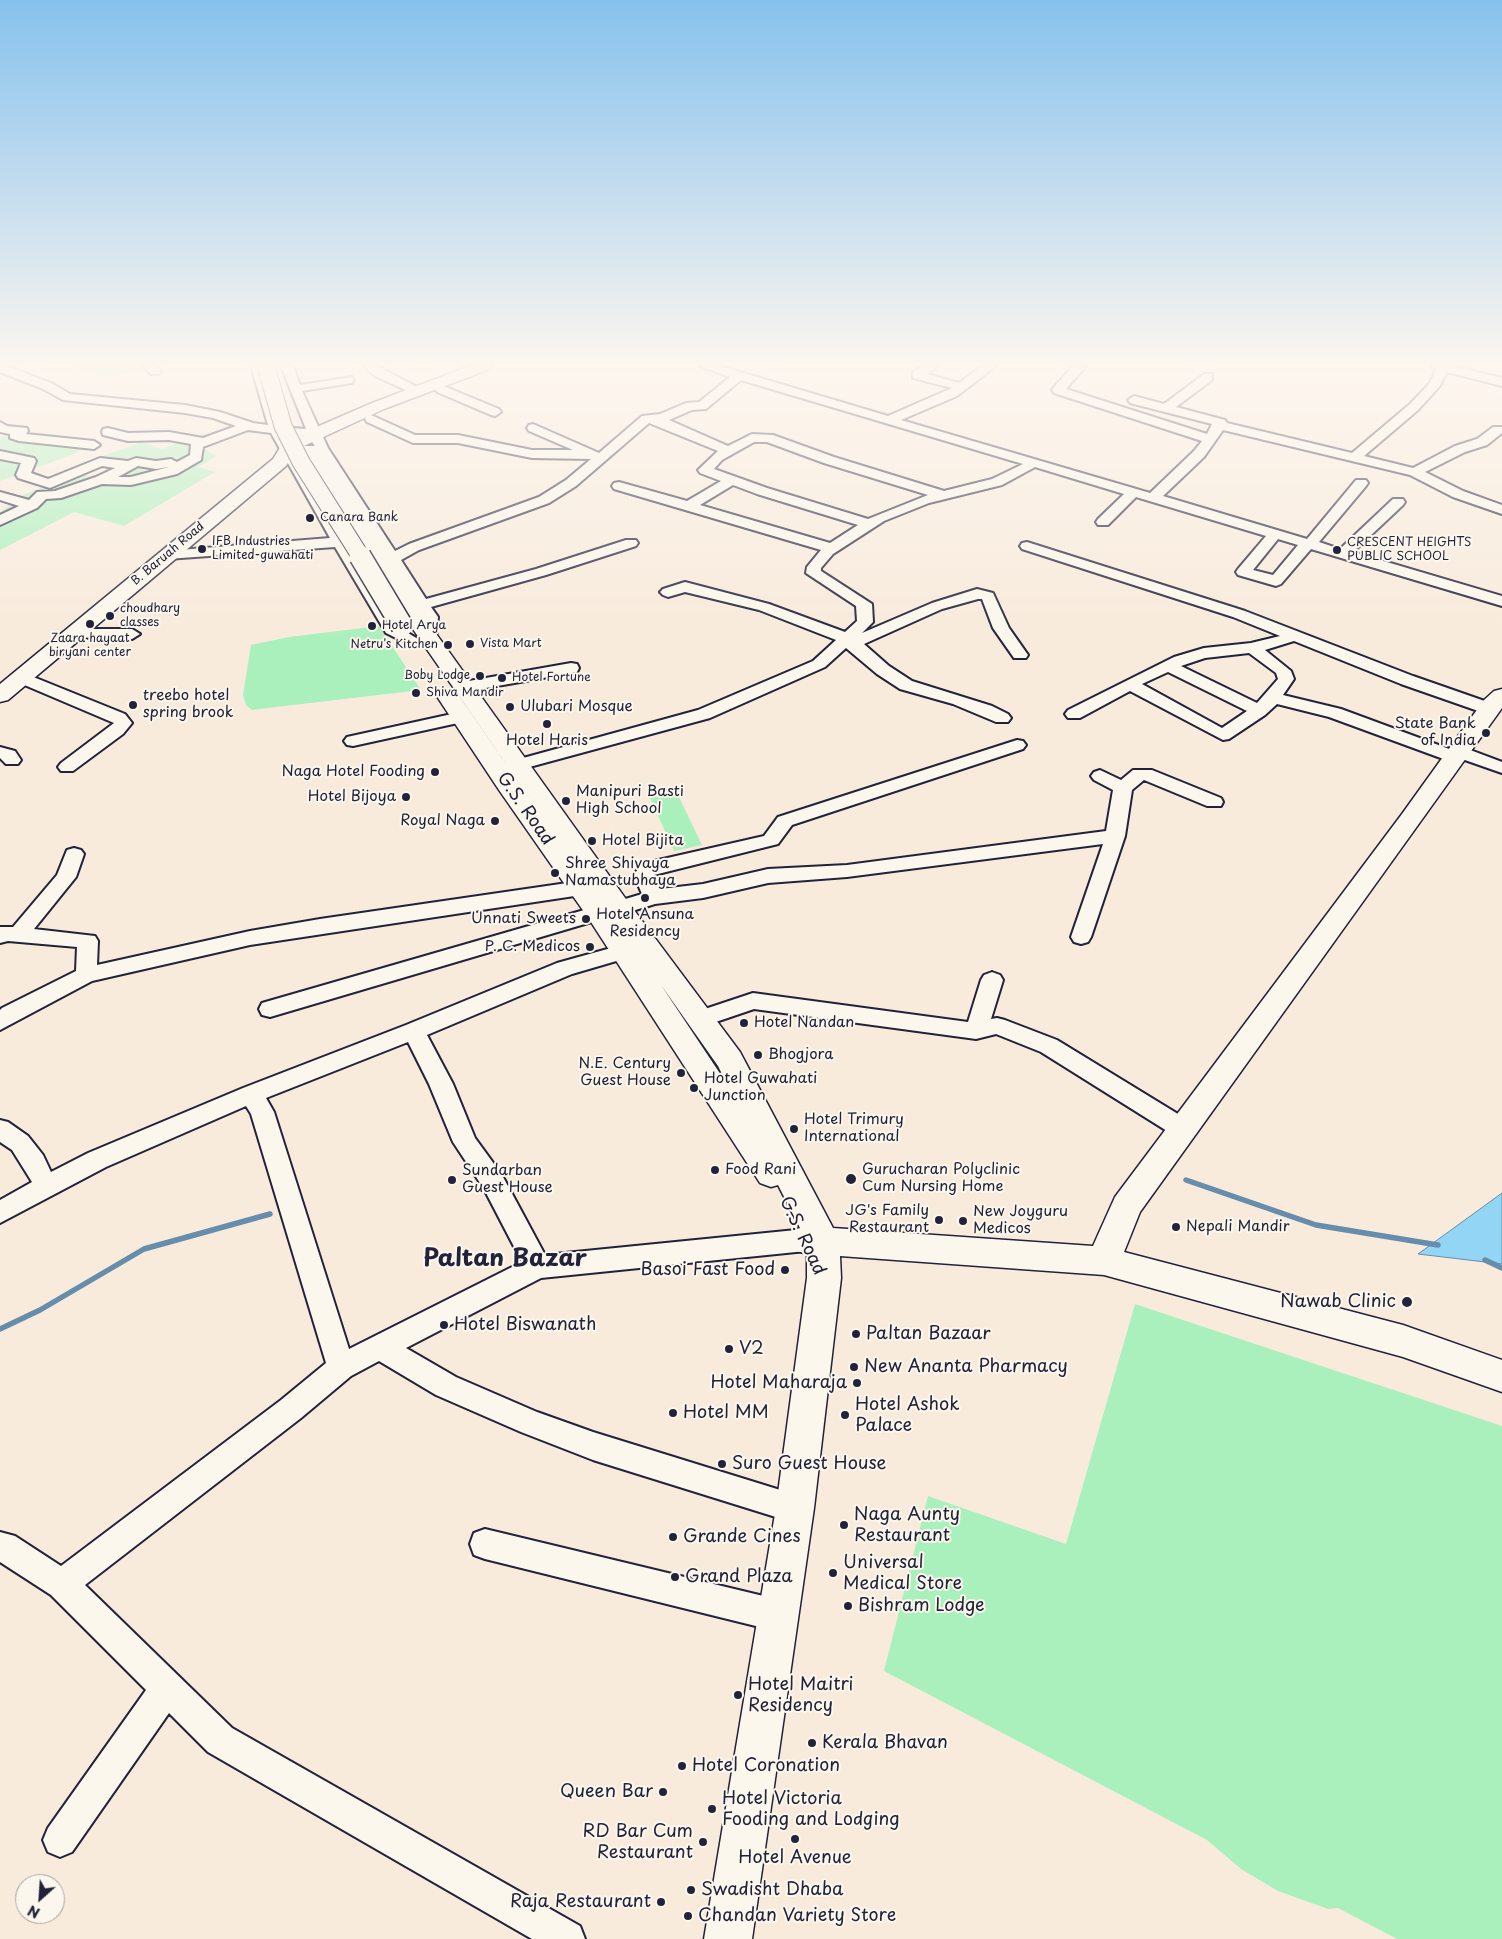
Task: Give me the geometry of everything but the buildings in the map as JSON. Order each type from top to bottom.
[{"type":"main road","points":[[300,456],[416,626]]},
{"type":"main road","points":[[313,456],[348,508],[416,626]]},
{"type":"main road","name":"B. Baruah Road","points":[[0,696],[286,457]]},
{"type":"main road","name":"G.S. Road","points":[[416,626],[463,687],[508,769],[581,888],[608,911]]},
{"type":"main road","name":"G.S. Road","points":[[416,626],[461,717],[508,769],[635,948],[777,1183],[817,1253]]},
{"type":"main road","points":[[1104,1261],[1126,1206],[1457,755],[1495,709]]},
{"type":"main road","name":"G.S. Road","points":[[635,948],[701,1019],[730,1060],[817,1253],[796,1508],[728,1939]]},
{"type":"main road","points":[[817,1253],[1104,1261],[1403,1341],[1502,1376]]},
{"type":"street","points":[[7,456],[29,461],[23,475],[41,495]]},
{"type":"street","points":[[328,456],[392,558],[416,626]]},
{"type":"street","points":[[718,456],[705,470],[869,524]]},
{"type":"street","points":[[819,456],[943,496]]},
{"type":"street","points":[[1012,456],[1502,601]]},
{"type":"street","points":[[1153,498],[1196,456]]},
{"type":"street","points":[[1348,456],[1415,472],[1458,494],[1502,510]]},
{"type":"street","points":[[1415,472],[1445,456]]},
{"type":"street","points":[[0,496],[56,496],[101,480],[136,462],[163,465],[196,457]]},
{"type":"street","points":[[101,480],[131,481],[149,477],[172,470],[196,457]]},
{"type":"street","points":[[286,457],[340,542],[392,630],[416,626],[532,575],[631,543]]},
{"type":"street","points":[[392,558],[422,544],[544,500],[571,483],[600,457]]},
{"type":"street","points":[[0,521],[41,495],[100,462],[128,465]]},
{"type":"street","points":[[508,769],[704,714],[819,664],[849,641],[865,622],[864,604],[814,573],[814,567],[832,548],[869,524],[924,500],[997,482],[1034,463]]},
{"type":"street","points":[[688,507],[732,480]]},
{"type":"street","points":[[1275,534],[1243,572],[1276,582],[1361,483]]},
{"type":"street","points":[[618,486],[832,548]]},
{"type":"street","points":[[1103,522],[1134,492]]},
{"type":"street","points":[[1343,554],[1398,502]]},
{"type":"street","points":[[167,555],[340,542]]},
{"type":"street","points":[[1027,546],[1239,614],[1407,680],[1495,709]]},
{"type":"street","points":[[668,592],[685,587],[764,607],[849,641],[883,670],[906,685],[968,703],[1002,718]]},
{"type":"street","points":[[849,641],[937,606],[977,594],[988,596],[1001,628],[1020,655]]},
{"type":"street","points":[[72,634],[132,634]]},
{"type":"street","points":[[1074,714],[1169,666],[1204,653],[1252,648],[1296,636]]},
{"type":"street","points":[[1131,685],[1223,735],[1259,711],[1273,698],[1286,678],[1283,671],[1252,648]]},
{"type":"street","points":[[1169,666],[1259,711]]},
{"type":"street","points":[[463,687],[571,668]]},
{"type":"street","points":[[21,677],[119,718],[123,723],[67,767]]},
{"type":"street","points":[[1273,698],[1335,713],[1457,755],[1502,768]]},
{"type":"street","points":[[353,741],[461,717]]},
{"type":"street","points":[[653,897],[644,875],[648,869],[771,840],[778,828],[785,822],[1017,745]]},
{"type":"street","points":[[1081,937],[1115,836],[1124,788],[1139,774],[1146,774],[1214,802]]},
{"type":"street","points":[[1100,776],[1124,788]]},
{"type":"street","points":[[270,1008],[653,897],[703,892],[768,876],[847,871],[1115,836]]},
{"type":"street","points":[[9,936],[66,877],[74,854]]},
{"type":"street","points":[[0,1022],[10,1014],[86,975],[250,938],[581,888]]},
{"type":"street","points":[[9,936],[88,941],[86,975]]},
{"type":"street","points":[[0,1213],[46,1186],[97,1160],[251,1094],[414,1031],[565,968],[635,948]]},
{"type":"street","points":[[976,1031],[992,980]]},
{"type":"street","points":[[701,1019],[753,1001],[976,1031],[997,1026],[1049,1046],[1183,1128]]},
{"type":"street","points":[[414,1031],[441,1084],[465,1142],[493,1182],[538,1267]]},
{"type":"street","points":[[251,1094],[262,1112],[341,1367]]},
{"type":"street","points":[[0,1129],[20,1143],[34,1162],[46,1186]]},
{"type":"street","points":[[62,1584],[290,1409],[341,1367],[538,1267],[817,1253]]},
{"type":"street","points":[[380,1347],[446,1386],[531,1423],[592,1446],[796,1508]]},
{"type":"street","points":[[486,1544],[780,1616]]},
{"type":"street","points":[[0,1547],[4,1547],[62,1584],[220,1740],[567,1939]]},
{"type":"street","points":[[60,1840],[168,1688]]},
{"type":"green space","points":[[0,456],[67,456],[0,481]]},
{"type":"green space","points":[[215,456],[198,467],[215,472],[124,526],[74,512],[0,550],[0,512],[25,494],[74,476],[97,477],[121,468],[100,457]]},
{"type":"green space","points":[[379,626],[421,690],[252,710],[246,705],[243,695],[251,645],[289,637]]},
{"type":"green space","points":[[677,793],[702,845],[674,851],[650,798]]},
{"type":"green space","points":[[1135,1304],[1502,1426],[1502,1939],[1397,1939],[1338,1908],[1328,1909],[1278,1891],[1241,1869],[1207,1840],[884,1671],[928,1496],[1066,1544]]},
{"type":"water","points":[[1502,1193],[1502,1264],[1418,1254]]},
{"type":"waterway","points":[[1186,1180],[1316,1225],[1438,1245]]},
{"type":"waterway","points":[[0,1329],[40,1310],[144,1249],[270,1214]]},
{"type":"waterway","points":[[1485,1260],[1502,1268]]},
{"type":"place","name":"Canara Bank","points":[[310,518]]},
{"type":"place","name":"IFB Industries Limited-guwahati","points":[[202,549]]},
{"type":"place","name":"CRESCENT HEIGHTS PUBLIC SCHOOL","points":[[1337,550]]},
{"type":"place","name":"choudhary classes","points":[[110,616]]},
{"type":"place","name":"Zaara hayaat biryani center","points":[[90,624]]},
{"type":"place","name":"Hotel Arya","points":[[372,626]]},
{"type":"place","name":"Vista Mart","points":[[470,644]]},
{"type":"place","name":"Netru's Kitchen","points":[[448,645]]},
{"type":"place","name":"Boby Lodge","points":[[480,676]]},
{"type":"place","name":"Hotel Fortune","points":[[502,678]]},
{"type":"place","name":"Shiva Mandir","points":[[416,693]]},
{"type":"place","name":"treebo hotel spring brook","points":[[133,705]]},
{"type":"place","name":"Ulubari Mosque","points":[[510,707]]},
{"type":"place","name":"Hotel Haris","points":[[547,724]]},
{"type":"place","name":"State Bank of India","points":[[1486,733]]},
{"type":"place","name":"Naga Hotel Fooding","points":[[435,772]]},
{"type":"place","name":"Hotel Bijoya","points":[[406,797]]},
{"type":"place","name":"Manipuri Basti High School","points":[[566,801]]},
{"type":"place","name":"Royal Naga","points":[[495,821]]},
{"type":"place","name":"Hotel Bijita","points":[[592,841]]},
{"type":"place","name":"Shree Shivaya Namastubhaya","points":[[555,873]]},
{"type":"place","name":"Hotel Ansuna Residency","points":[[645,898]]},
{"type":"place","name":"Unnati Sweets","points":[[586,919]]},
{"type":"place","name":"P. C. Medicos","points":[[590,947]]},
{"type":"place","name":"Hotel Nandan","points":[[744,1023]]},
{"type":"place","name":"Bhogjora","points":[[758,1055]]},
{"type":"place","name":"N.E. Century Guest House","points":[[681,1073]]},
{"type":"place","name":"Hotel Guwahati Junction","points":[[694,1088]]},
{"type":"place","name":"Hotel Trimury International","points":[[794,1129]]},
{"type":"place","name":"Food Rani","points":[[715,1170]]},
{"type":"place","name":"Gurucharan Polyclinic Cum Nursing Home","points":[[851,1179]]},
{"type":"place","name":"Sundarban Guest House","points":[[452,1180]]},
{"type":"place","name":"JG's Family Restaurant","points":[[939,1220]]},
{"type":"place","name":"New Joyguru Medicos","points":[[963,1221]]},
{"type":"place","name":"Nepali Mandir","points":[[1176,1227]]},
{"type":"place","name":"Basoi Fast Food","points":[[785,1270]]},
{"type":"place","name":"Nawab Clinic","points":[[1407,1302]]},
{"type":"place","name":"Hotel Biswanath","points":[[444,1325]]},
{"type":"place","name":"Paltan Bazaar","points":[[856,1334]]},
{"type":"place","name":"V2","points":[[729,1349]]},
{"type":"place","name":"New Ananta Pharmacy","points":[[854,1367]]},
{"type":"place","name":"Hotel Maharaja","points":[[857,1383]]},
{"type":"place","name":"Hotel MM","points":[[673,1413]]},
{"type":"place","name":"Hotel Ashok Palace","points":[[845,1415]]},
{"type":"place","name":"Suro Guest House","points":[[722,1464]]},
{"type":"place","name":"Naga Aunty Restaurant","points":[[844,1525]]},
{"type":"place","name":"Grande Cines","points":[[673,1537]]},
{"type":"place","name":"Universal Medical Store","points":[[833,1573]]},
{"type":"place","name":"Grand Plaza","points":[[675,1577]]},
{"type":"place","name":"Bishram Lodge","points":[[848,1606]]},
{"type":"place","name":"Hotel Maitri Residency","points":[[738,1695]]},
{"type":"place","name":"Kerala Bhavan","points":[[812,1743]]},
{"type":"place","name":"Hotel Coronation","points":[[682,1766]]},
{"type":"place","name":"Queen Bar","points":[[663,1792]]},
{"type":"place","name":"Hotel Victoria Fooding and Lodging","points":[[712,1809]]},
{"type":"place","name":"Hotel Avenue","points":[[795,1839]]},
{"type":"place","name":"RD Bar Cum Restaurant","points":[[703,1842]]},
{"type":"place","name":"Swadisht Dhaba","points":[[691,1890]]},
{"type":"place","name":"Raja Restaurant","points":[[661,1902]]},
{"type":"place","name":"Chandan Variety Store","points":[[688,1916]]},
{"type":"district","name":"Paltan Bazar","points":[[505,1259]]}]
